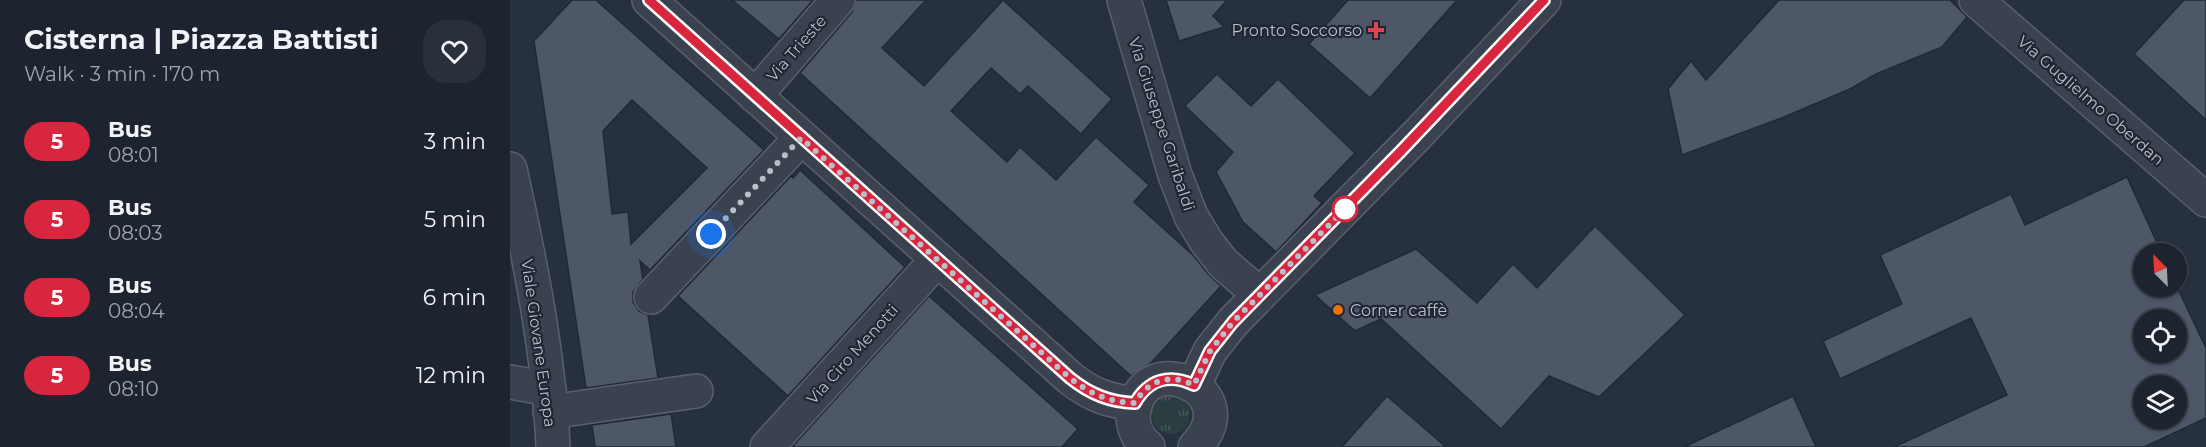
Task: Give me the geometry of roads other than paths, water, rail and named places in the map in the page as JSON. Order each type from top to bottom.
[{"type":"street","name":"Via Trieste","points":[[754,96],[838,0]]},
{"type":"street","name":"Via Giuseppe Garibaldi","points":[[1124,0],[1175,175],[1191,216],[1215,253],[1259,294]]},
{"type":"street","points":[[1194,385],[1210,351],[1259,294],[1401,151],[1544,0]]},
{"type":"street","name":"Via Guglielmo Oberdan","points":[[1976,0],[2206,200]]},
{"type":"street","points":[[656,2],[754,96],[937,260],[1083,388],[1109,400],[1136,433]]},
{"type":"street","points":[[651,297],[801,138]]},
{"type":"street","name":"Viale Giovane Europa","points":[[510,169],[524,231],[550,401],[553,447]]},
{"type":"street","name":"Via Ciro Menotti","points":[[768,446],[937,260]]},
{"type":"street","points":[[1136,433],[1149,385],[1171,378],[1183,380],[1194,385],[1208,404],[1210,416],[1208,428],[1203,439],[1195,447]]},
{"type":"street","points":[[510,382],[550,401],[696,391]]},
{"type":"place","name":"Pronto Soccorso","points":[[1376,30]]},
{"type":"place","name":"Corner caffè","points":[[1338,310]]}]
